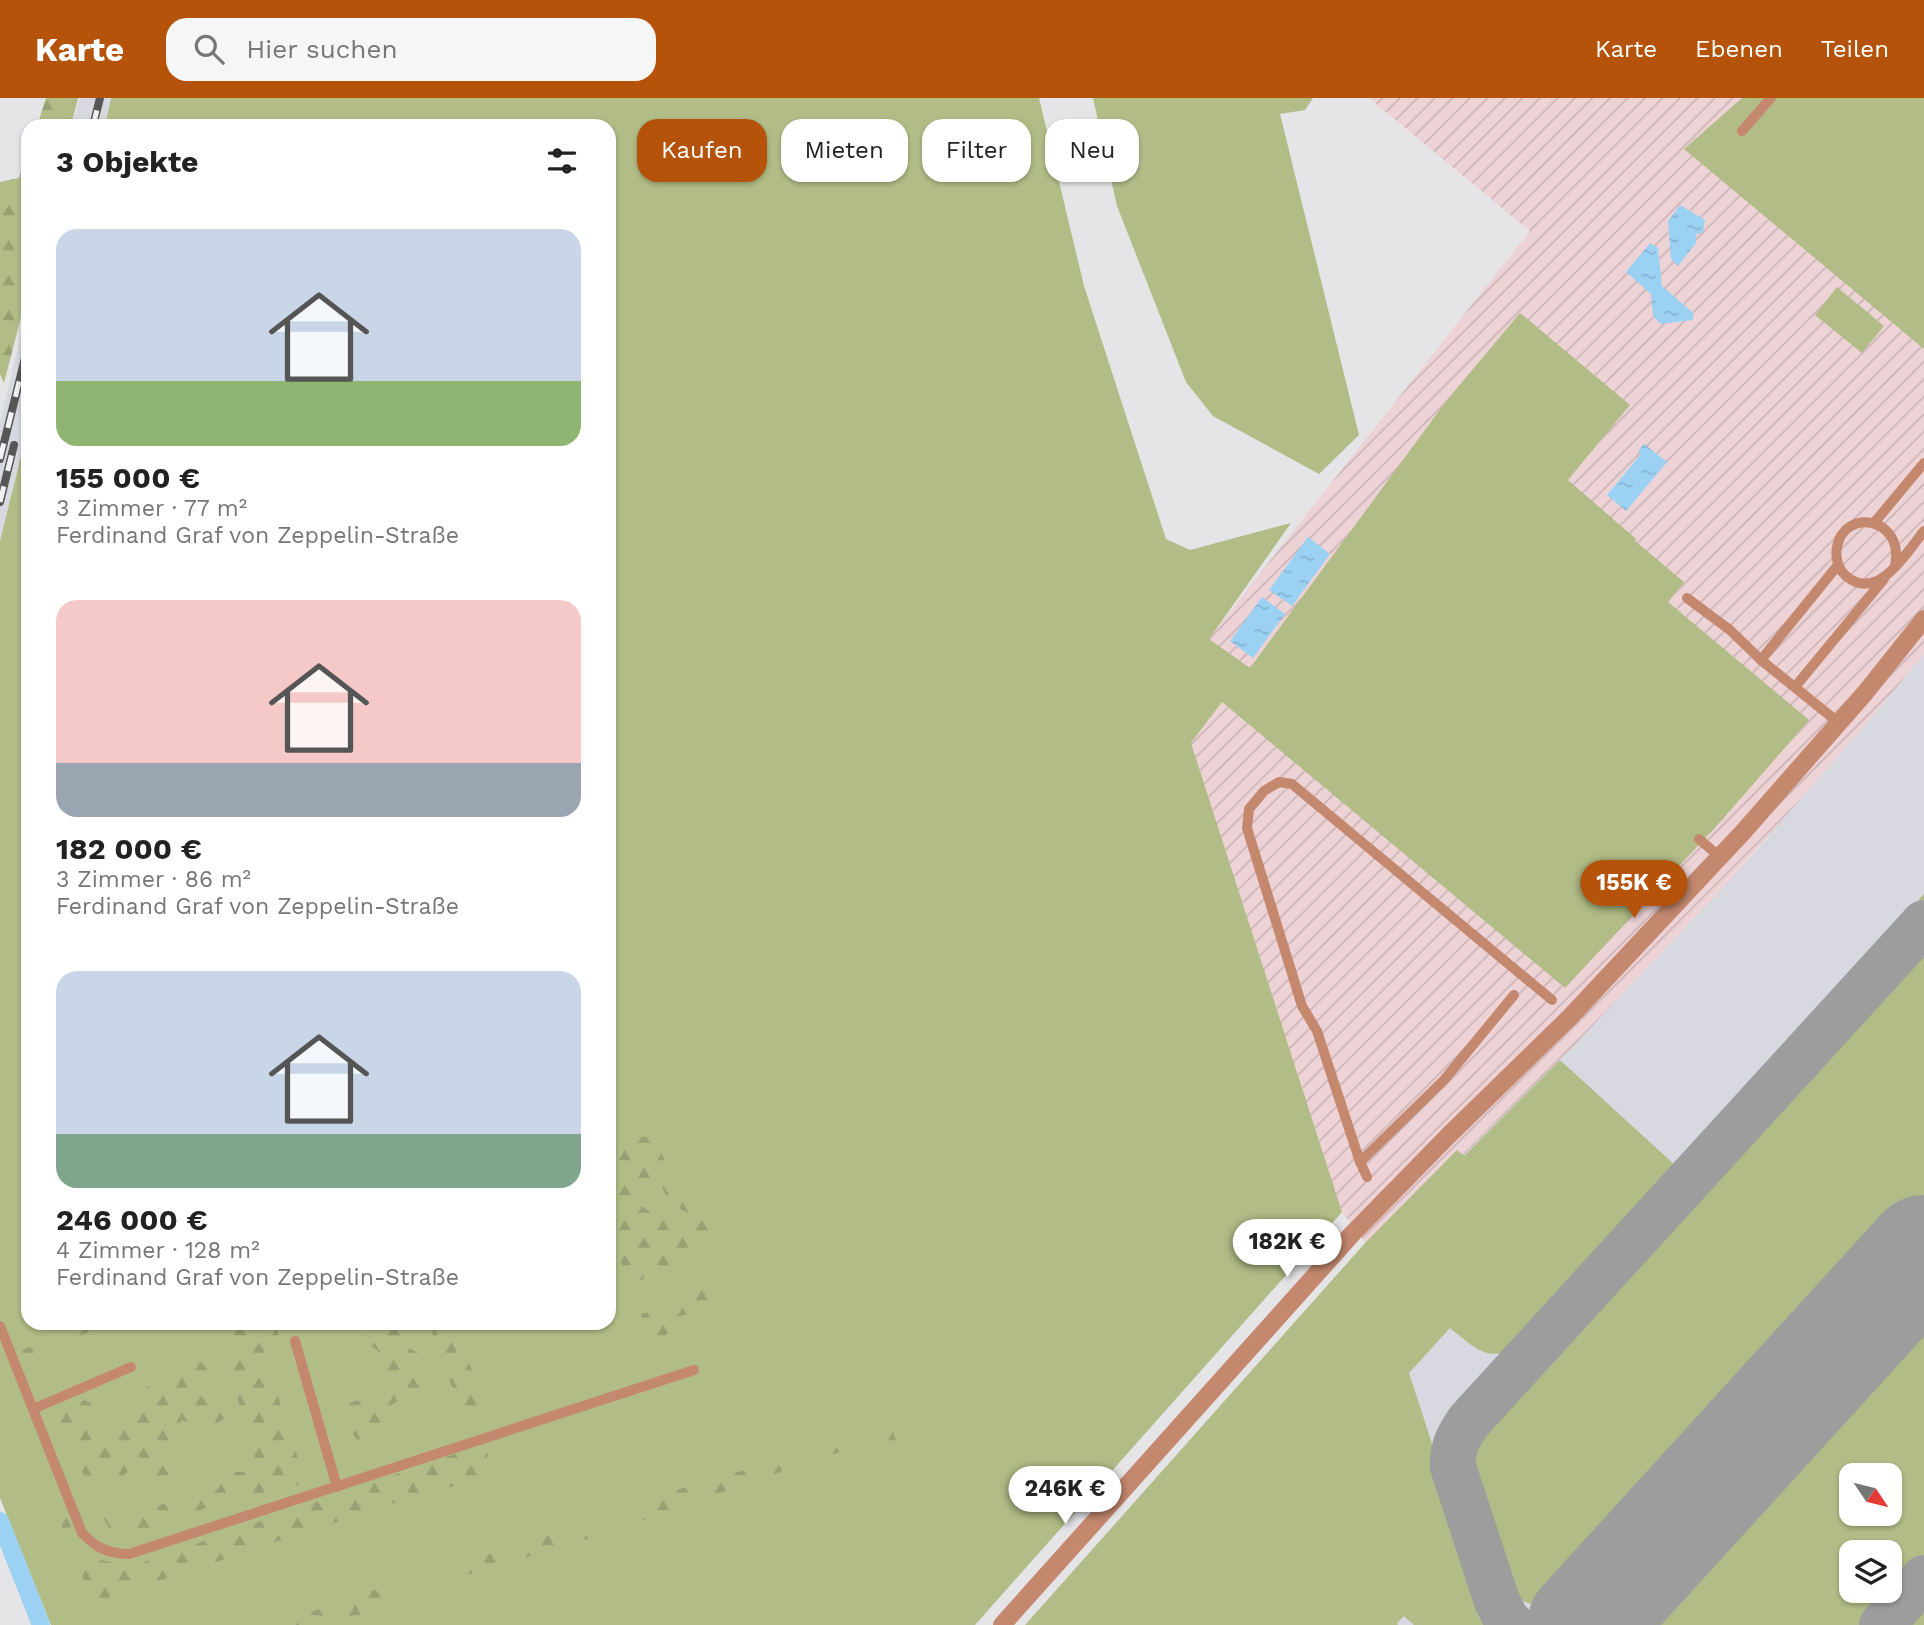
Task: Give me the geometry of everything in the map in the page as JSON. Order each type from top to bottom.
[{"type":"street","points":[[1002,1625],[1353,1233],[1571,1016],[1720,857],[1839,723],[1924,619]]},
{"type":"lane","points":[[1742,131],[1771,98]]},
{"type":"lane","points":[[1874,523],[1924,463]]},
{"type":"lane","points":[[1885,578],[1866,584],[1856,582],[1845,575],[1838,565],[1838,541],[1850,526],[1862,522],[1874,523],[1888,531],[1895,542],[1895,566]]},
{"type":"lane","points":[[1795,687],[1924,531]]},
{"type":"lane","points":[[1761,660],[1838,565]]},
{"type":"lane","points":[[1686,597],[1730,630],[1761,660],[1839,723]]},
{"type":"lane","points":[[1367,1177],[1317,1031],[1302,1006],[1247,828],[1250,809],[1264,791],[1279,782],[1292,784],[1552,1000]]},
{"type":"lane","points":[[1699,839],[1720,857]]},
{"type":"lane","points":[[1360,1163],[1444,1080],[1514,995]]},
{"type":"lane","points":[[0,1326],[82,1533],[94,1545],[110,1553],[129,1554],[694,1370]]},
{"type":"lane","points":[[295,1341],[337,1487]]},
{"type":"lane","points":[[33,1409],[131,1367]]},
{"type":"shaded area","points":[[80,98],[111,98],[106,119],[74,119]]},
{"type":"shaded area","points":[[1369,98],[1924,98],[1924,654],[1732,878],[1569,1051],[1370,1248],[1342,1212],[1191,743],[1222,702],[1209,638],[1530,231]]},
{"type":"shaded area","points":[[21,334],[21,456],[0,541],[0,422]]},
{"type":"shaded area","points":[[1924,654],[1924,1625],[1034,1625],[1370,1248],[1569,1051],[1732,878]]},
{"type":"green space","points":[[46,98],[78,98],[73,119],[39,119]]},
{"type":"green space","points":[[111,98],[1039,98],[1045,123],[1045,182],[1059,182],[1084,286],[1166,539],[1190,550],[1291,523],[1209,639],[1250,668],[1447,400],[1520,313],[1630,405],[1568,480],[1684,582],[1668,602],[1809,720],[1722,820],[1565,988],[1222,702],[1191,743],[1342,1212],[975,1625],[51,1625],[0,1498],[0,541],[21,456],[21,1330],[616,1330],[616,119],[106,119]]},
{"type":"green space","points":[[1093,98],[1313,98],[1305,110],[1280,114],[1359,435],[1319,474],[1213,416],[1186,382],[1117,206],[1112,182],[1139,182],[1139,119],[1098,119]]},
{"type":"green space","points":[[1742,98],[1924,98],[1924,349],[1684,149]]},
{"type":"green space","points":[[21,172],[21,317],[4,383],[0,374],[0,182],[19,178]]},
{"type":"green space","points":[[1837,287],[1884,326],[1862,353],[1815,315]]},
{"type":"green space","points":[[1924,894],[1924,903],[1900,930],[1896,929],[1896,925]]},
{"type":"green space","points":[[1924,942],[1924,1209],[1567,1600],[1537,1605],[1522,1600],[1507,1586],[1466,1466],[1469,1445],[1475,1435]]},
{"type":"green space","points":[[1841,985],[1845,986],[1845,989],[1523,1343],[1511,1350],[1493,1354],[1476,1348],[1450,1328],[1409,1373],[1491,1625],[1414,1625],[1404,1616],[1398,1625],[1025,1625],[1366,1242],[1457,1150],[1464,1156],[1560,1060],[1676,1166]]},
{"type":"green space","points":[[622,1134],[655,1138],[677,1188],[695,1212],[692,1216],[668,1201],[659,1178],[640,1205],[652,1213],[677,1219],[693,1227],[714,1212],[725,1216],[726,1228],[706,1235],[702,1250],[685,1252],[694,1267],[683,1272],[674,1262],[668,1271],[653,1269],[647,1256],[640,1260],[644,1279],[635,1281],[623,1269],[616,1246],[616,1136]]},
{"type":"green space","points":[[702,1284],[709,1297],[721,1307],[710,1311],[701,1299],[696,1325],[688,1314],[659,1321],[674,1328],[654,1345],[643,1333],[641,1314],[687,1301]]},
{"type":"green space","points":[[1924,1295],[1924,1559],[1902,1583],[1902,1540],[1839,1540],[1839,1603],[1884,1603],[1864,1625],[1623,1625]]},
{"type":"green space","points":[[71,1330],[92,1330],[20,1362],[17,1352]]},
{"type":"green space","points":[[228,1330],[277,1330],[280,1340],[265,1356],[306,1483],[251,1499],[247,1491],[144,1533],[109,1528],[99,1510],[129,1513],[217,1490],[229,1472],[259,1472],[236,1393]]},
{"type":"green space","points":[[362,1330],[407,1330],[400,1344],[419,1353],[431,1383],[389,1406],[391,1427],[357,1440],[337,1407],[389,1390],[378,1351],[360,1338]]},
{"type":"green space","points":[[432,1330],[457,1330],[481,1394],[483,1420],[451,1433],[464,1409],[431,1347]]},
{"type":"green space","points":[[197,1359],[219,1378],[199,1396],[223,1399],[229,1416],[208,1428],[181,1420],[175,1462],[191,1479],[150,1491],[149,1459],[138,1457],[124,1476],[111,1478],[94,1494],[74,1456],[72,1441],[45,1411],[85,1400],[103,1410],[97,1421],[112,1428],[163,1397],[155,1393],[125,1399]]},
{"type":"green space","points":[[874,1426],[892,1428],[896,1441],[884,1445],[875,1438]]},
{"type":"green space","points":[[850,1439],[861,1446],[827,1456],[831,1442]]},
{"type":"green space","points":[[483,1444],[488,1455],[475,1483],[436,1489],[92,1603],[71,1545],[82,1546],[104,1561],[135,1565]]},
{"type":"green space","points":[[773,1462],[794,1467],[618,1529],[648,1498]]},
{"type":"green space","points":[[51,1477],[71,1527],[63,1529],[43,1478]]},
{"type":"green space","points":[[581,1525],[601,1535],[423,1588],[488,1554]]},
{"type":"green space","points":[[386,1586],[401,1601],[329,1625],[273,1625]]},
{"type":"green space","points":[[1924,1598],[1924,1625],[1900,1625]]},
{"type":"water","points":[[1680,205],[1705,220],[1703,233],[1696,234],[1696,243],[1678,266],[1671,259],[1668,221]]},
{"type":"water","points":[[1650,243],[1658,248],[1662,286],[1693,313],[1693,320],[1661,324],[1653,316],[1651,294],[1626,272]]},
{"type":"water","points":[[1644,444],[1667,462],[1626,511],[1607,495],[1641,454],[1638,451]]},
{"type":"water","points":[[1308,537],[1330,554],[1292,606],[1269,590]]},
{"type":"water","points":[[1262,597],[1285,614],[1253,658],[1230,641]]},
{"type":"waterway","points":[[0,1521],[41,1625]]},
{"type":"taxiway","points":[[1512,1625],[1497,1601],[1453,1467],[1456,1443],[1462,1432],[1469,1421],[1924,923]]},
{"type":"taxiway","points":[[1882,1625],[1924,1578]]},
{"type":"runway","points":[[1584,1625],[1924,1252]]},
{"type":"railway","points":[[95,119],[100,98]]},
{"type":"railway","points":[[0,459],[21,374]]},
{"type":"railway","points":[[0,502],[14,445]]}]
